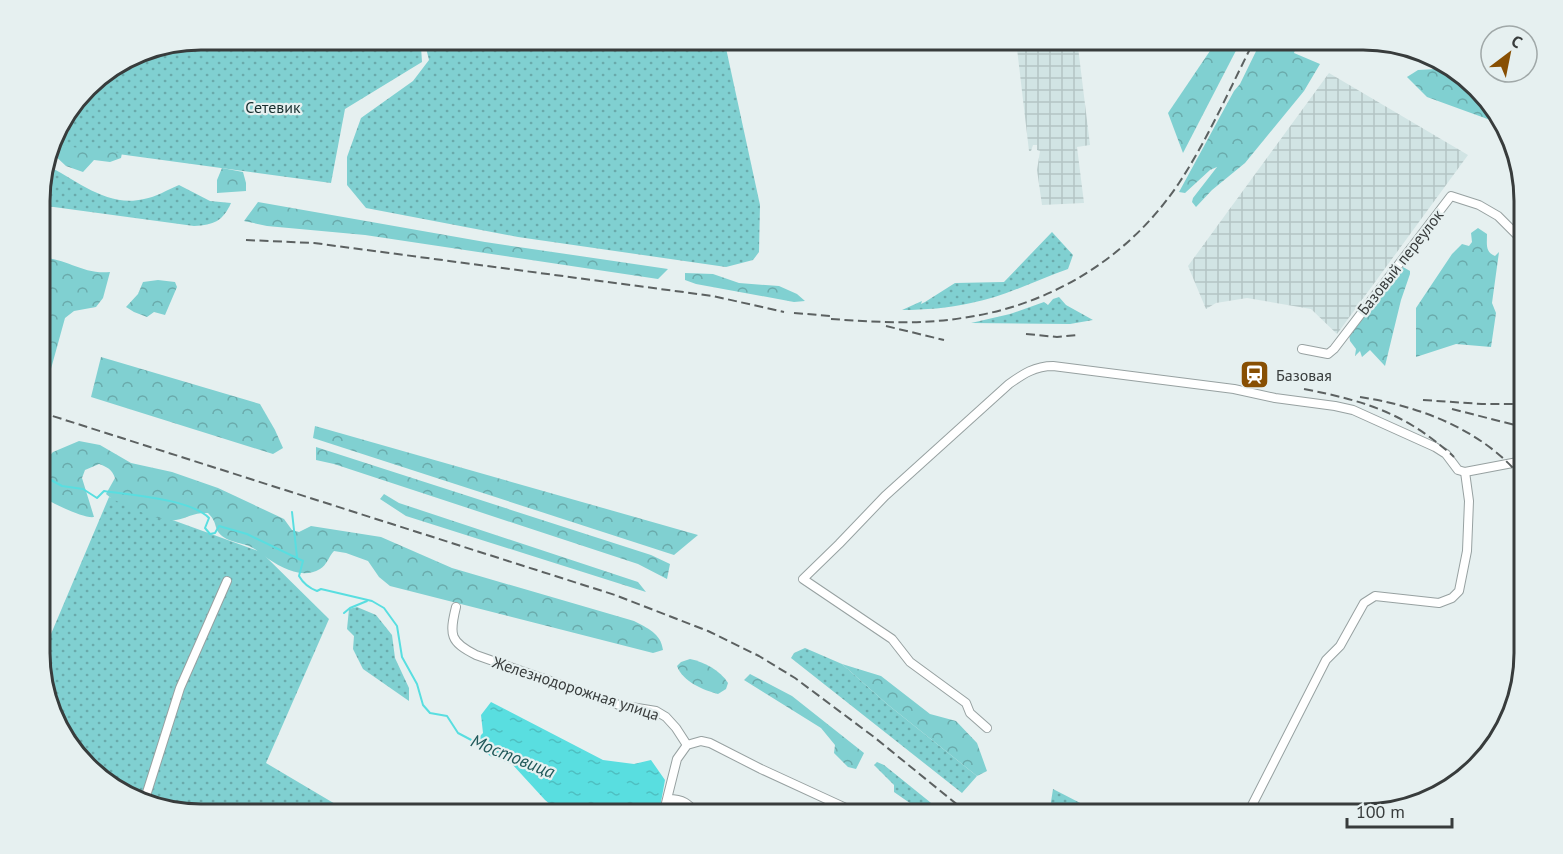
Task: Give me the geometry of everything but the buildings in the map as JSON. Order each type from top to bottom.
[{"type":"street","name":"Базовый переулок","points":[[1302,349],[1328,354],[1334,349],[1451,196],[1479,205],[1498,216],[1514,232]]},
{"type":"street","points":[[987,728],[970,713],[966,703],[910,663],[892,639],[802,579],[885,496],[1009,384],[1029,371],[1044,366],[1234,389],[1353,410],[1435,447],[1446,454],[1458,470],[1465,472],[1514,463]]},
{"type":"street","points":[[1254,804],[1326,660],[1340,646],[1364,603],[1375,596],[1439,603],[1452,598],[1459,591],[1467,550],[1469,512],[1465,472]]},
{"type":"street","points":[[147,794],[180,688],[226,581]]},
{"type":"street","name":"Железнодорожная улица","points":[[456,607],[452,623],[454,637],[459,647],[619,705],[656,711],[666,717],[687,745]]},
{"type":"street","points":[[666,804],[678,759],[687,745],[701,741],[710,742],[761,769],[837,804]]},
{"type":"street","points":[[668,799],[681,799],[689,804]]},
{"type":"shaded area","points":[[1017,50],[1078,50],[1090,145],[1077,147],[1084,203],[1042,205],[1037,170],[1040,151],[1037,150],[1037,145],[1033,145],[1029,151]]},
{"type":"shaded area","points":[[1329,73],[1468,155],[1337,334],[1311,309],[1247,298],[1216,303],[1206,309],[1188,266]]},
{"type":"green space","name":"Сетевик","points":[[201,50],[421,50],[422,62],[345,109],[331,183],[60,146],[75,117],[101,87],[134,65],[161,55]]},
{"type":"green space","points":[[426,50],[726,50],[760,205],[759,252],[753,260],[726,267],[518,237],[366,208],[347,185],[347,157],[361,118],[413,81],[429,60]]},
{"type":"green space","points":[[1211,50],[1236,50],[1183,153],[1168,113]]},
{"type":"green space","points":[[1257,50],[1295,50],[1294,53],[1320,64],[1304,91],[1245,163],[1212,190],[1196,207],[1192,202],[1193,198],[1217,167],[1210,170],[1185,193],[1179,192]]},
{"type":"green space","points":[[1436,69],[1446,75],[1476,101],[1489,120],[1427,97],[1407,77],[1418,70]]},
{"type":"green space","points":[[60,146],[122,153],[121,158],[110,162],[94,160],[83,172],[66,166],[56,157]]},
{"type":"green space","points":[[222,168],[243,172],[246,191],[217,193],[217,180]]},
{"type":"green space","points":[[53,169],[93,191],[117,200],[130,201],[148,198],[179,185],[210,201],[231,203],[225,214],[217,221],[194,226],[50,206]]},
{"type":"green space","points":[[258,202],[485,242],[668,269],[658,279],[365,235],[267,226],[244,221]]},
{"type":"green space","points":[[1478,228],[1487,234],[1487,247],[1490,252],[1495,256],[1499,252],[1492,303],[1496,313],[1491,347],[1456,344],[1416,357],[1416,308],[1452,254],[1462,244],[1469,246],[1472,242],[1471,233]]},
{"type":"green space","points":[[1052,232],[1073,255],[1068,269],[1008,293],[983,300],[962,305],[902,310],[922,301],[921,304],[925,302],[955,283],[1004,282]]},
{"type":"green space","points":[[50,258],[91,271],[110,272],[103,298],[96,307],[74,311],[65,318],[50,372]]},
{"type":"green space","points":[[1403,267],[1410,271],[1410,274],[1401,300],[1385,366],[1370,350],[1362,357],[1360,351],[1355,356],[1356,349],[1350,341],[1349,334]]},
{"type":"green space","points":[[685,273],[713,274],[739,283],[779,286],[797,294],[805,301],[794,302],[696,284],[685,280]]},
{"type":"green space","points":[[158,280],[175,282],[177,287],[165,315],[154,312],[147,317],[126,307],[138,294],[143,282]]},
{"type":"green space","points":[[1059,297],[1066,305],[1093,320],[1070,324],[971,323],[1010,314],[1044,302],[1048,305],[1053,299]]},
{"type":"green space","points":[[101,357],[260,404],[283,448],[273,454],[91,397]]},
{"type":"green space","points":[[315,426],[698,535],[674,555],[313,438]]},
{"type":"green space","points":[[79,441],[100,445],[131,463],[172,472],[218,488],[284,519],[292,530],[299,532],[311,526],[381,537],[452,568],[634,621],[656,635],[663,650],[653,653],[390,586],[379,577],[368,561],[346,553],[334,551],[320,569],[313,572],[291,571],[253,548],[222,536],[208,513],[195,514],[176,520],[161,519],[112,499],[106,494],[115,478],[109,469],[99,464],[85,470],[82,478],[94,517],[75,513],[50,501],[50,455]]},
{"type":"green space","points":[[316,447],[651,555],[670,564],[667,579],[638,564],[316,460]]},
{"type":"green space","points":[[384,494],[399,503],[638,582],[646,592],[406,516],[380,499]]},
{"type":"green space","points":[[109,497],[261,552],[329,619],[266,763],[335,804],[181,803],[171,802],[134,789],[117,779],[94,760],[70,729],[55,693],[51,673],[50,636]]},
{"type":"green space","points":[[357,607],[376,615],[392,635],[395,658],[409,688],[409,701],[363,669],[353,649],[354,636],[347,629],[349,609]]},
{"type":"green space","points":[[805,648],[842,664],[887,704],[977,776],[962,793],[791,658],[794,653]]},
{"type":"green space","points":[[690,659],[706,664],[721,674],[728,683],[726,689],[718,694],[700,688],[684,677],[677,666]]},
{"type":"green space","points":[[842,664],[881,676],[930,714],[956,721],[977,743],[987,771],[977,776],[887,704]]},
{"type":"green space","points":[[750,674],[792,696],[864,753],[856,769],[848,767],[834,753],[835,745],[821,728],[744,680]]},
{"type":"green space","points":[[877,762],[884,765],[932,804],[911,804],[894,792],[894,785],[874,765]]},
{"type":"green space","points":[[1053,789],[1082,804],[1051,804]]},
{"type":"water","points":[[491,702],[603,760],[634,764],[651,760],[665,780],[661,804],[550,804],[512,764],[490,756],[474,742],[483,733],[481,715]]},
{"type":"waterway","name":"Мостовица","points":[[50,479],[62,486],[83,489],[97,498],[104,491],[160,499],[189,506],[209,518],[205,528],[210,534],[215,533],[219,526],[247,534],[303,561],[299,576],[311,588],[372,601],[384,608],[397,626],[402,657],[417,684],[423,705],[430,713],[447,716],[458,733],[477,743]]},
{"type":"waterway","points":[[292,512],[297,557]]},
{"type":"waterway","points":[[344,613],[367,601]]},
{"type":"railway","points":[[831,319],[913,322],[962,318],[995,312],[1026,302],[1056,290],[1085,274],[1112,256],[1136,234],[1159,210],[1179,183],[1249,50]]},
{"type":"railway","points":[[246,240],[314,243],[713,296],[784,312]]},
{"type":"railway","points":[[794,313],[830,316]]},
{"type":"railway","points":[[886,326],[944,340]]},
{"type":"railway","points":[[1026,334],[1057,337],[1078,335]]},
{"type":"railway","points":[[1304,389],[1385,411],[1419,430],[1454,457]]},
{"type":"railway","points":[[1360,397],[1406,407],[1450,424],[1491,448],[1514,469]]},
{"type":"railway","points":[[1423,400],[1514,404]]},
{"type":"railway","points":[[1452,409],[1514,425]]},
{"type":"railway","points":[[50,415],[615,595],[708,631],[759,656],[795,678],[874,737],[956,804]]},
{"type":"place","name":"Базовая","points":[[1255,375]]}]
